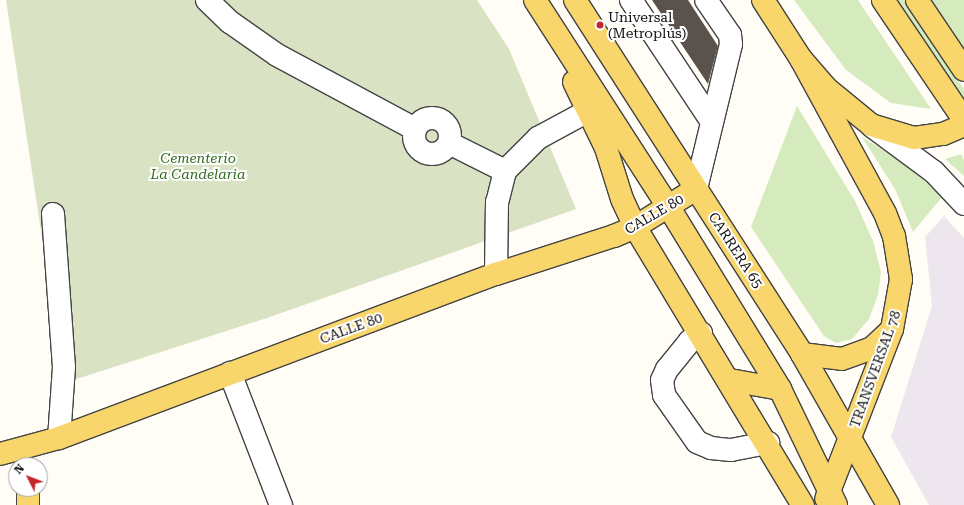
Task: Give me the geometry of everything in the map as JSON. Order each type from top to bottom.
[{"type":"main road","points":[[534,0],[609,155],[622,198],[635,227],[730,380],[803,505]]},
{"type":"main road","points":[[534,0],[668,206],[780,389],[829,500]]},
{"type":"main road","name":"CARRERA 65","points":[[575,0],[802,354],[851,436],[888,505]]},
{"type":"main road","points":[[763,0],[801,59],[826,88],[870,125],[894,134],[931,137],[964,125]]},
{"type":"main road","points":[[883,0],[964,120]]},
{"type":"main road","points":[[917,0],[964,70]]},
{"type":"main road","name":"TRANSVERSAL 78","points":[[801,59],[872,186],[894,236],[901,279],[892,329],[851,436],[829,500]]},
{"type":"main road","name":"CALLE 80","points":[[0,454],[27,456],[59,438],[230,373],[496,274],[635,227],[696,189]]},
{"type":"main road","points":[[802,354],[842,359],[872,348],[892,329]]},
{"type":"main road","points":[[730,380],[780,389]]},
{"type":"street","points":[[207,0],[230,22],[277,55],[415,129],[425,119],[439,119],[449,129],[449,143],[505,171]]},
{"type":"street","points":[[631,0],[712,122]]},
{"type":"street","points":[[696,189],[731,44],[730,35],[706,0]]},
{"type":"street","points":[[496,274],[497,202],[505,171],[538,138],[588,111]]},
{"type":"street","points":[[870,125],[934,172],[964,204]]},
{"type":"street","points":[[53,214],[64,368],[59,438]]},
{"type":"street","points":[[701,333],[690,341],[667,369],[662,380],[664,396],[696,442],[711,448],[731,450],[768,443]]},
{"type":"street","points":[[230,373],[281,505]]},
{"type":"shaded area","points":[[944,216],[964,238],[964,505],[929,505],[891,437],[932,306],[925,237]]},
{"type":"green space","name":"Cementerio La Candelaria","points":[[6,0],[477,0],[509,49],[576,209],[267,318],[64,383]]},
{"type":"green space","points":[[794,0],[858,0],[931,109],[891,103],[846,70]]},
{"type":"green space","points":[[895,0],[906,0],[964,89],[964,103]]},
{"type":"green space","points":[[927,0],[964,0],[964,54]]},
{"type":"green space","points":[[797,106],[855,201],[873,241],[881,272],[878,295],[869,319],[852,339],[836,343],[824,336],[751,227]]},
{"type":"green space","points":[[862,137],[898,159],[943,196],[913,232],[895,189]]},
{"type":"green space","points":[[961,154],[964,160],[964,176],[945,159]]},
{"type":"building","points":[[652,0],[688,0],[718,46],[708,84]]},
{"type":"place","name":"Universal (Metroplús)","points":[[600,25]]}]
